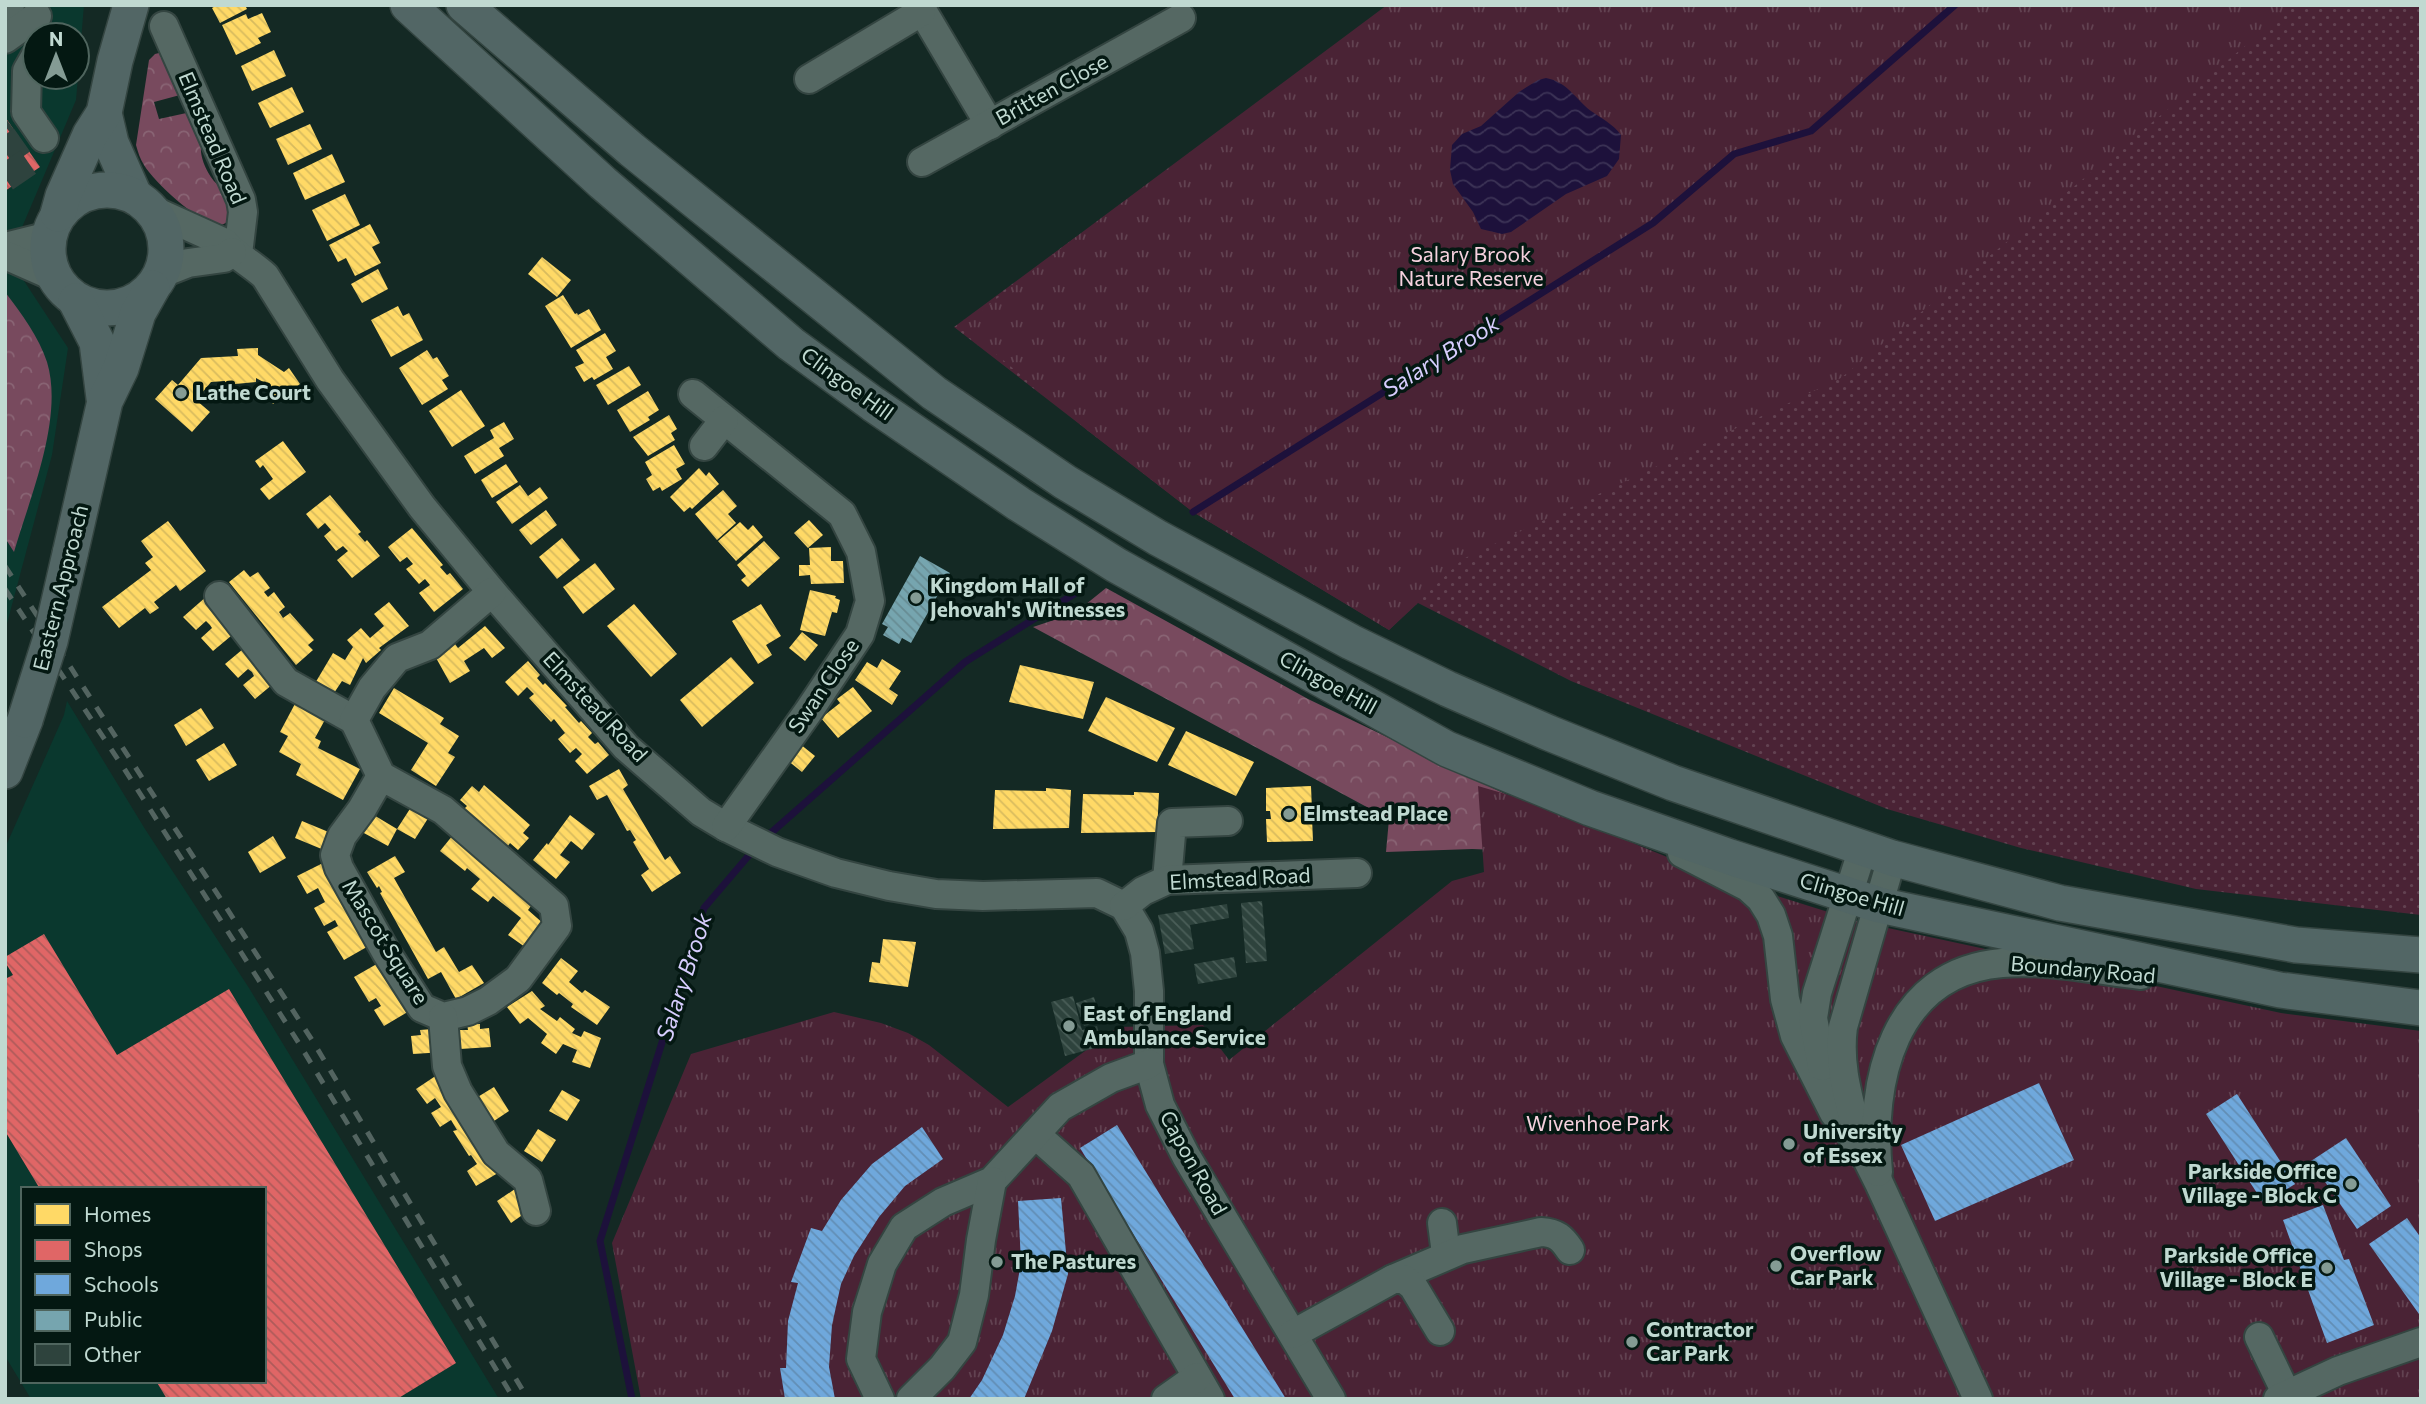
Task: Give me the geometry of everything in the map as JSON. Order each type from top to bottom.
[{"type":"main road","points":[[104,113],[111,143],[142,202],[163,229],[167,254],[156,281],[137,300],[117,307],[102,308],[65,289],[48,255],[63,196],[90,135],[104,113],[131,5]]},
{"type":"main road","name":"Clingoe Hill","points":[[408,5],[603,183],[791,344],[873,404],[1019,504],[1116,565],[1447,749],[1590,808],[1863,900],[2280,990],[2421,1008]]},
{"type":"main road","points":[[464,5],[632,150],[934,393],[1075,489],[1158,538],[1448,690],[1673,783],[1878,853],[2060,903],[2296,945],[2421,955]]},
{"type":"main road","points":[[54,225],[74,199],[90,191],[117,190],[142,202]]},
{"type":"main road","name":"Eastern Approach","points":[[5,771],[25,720],[50,641],[105,401],[121,369],[138,313],[156,281]]},
{"type":"main road","name":"Eastern Approach","points":[[65,289],[97,342],[105,401]]},
{"type":"street","points":[[5,8],[10,5]]},
{"type":"street","points":[[809,79],[920,8],[990,125]]},
{"type":"street","name":"Britten Close","points":[[922,162],[1181,18]]},
{"type":"street","points":[[5,39],[38,19]]},
{"type":"street","name":"Elmstead Road","points":[[164,26],[241,200],[243,212],[235,253]]},
{"type":"street","points":[[16,77],[27,134]]},
{"type":"street","name":"Elmstead Road","points":[[142,202],[225,243],[253,264],[273,287],[299,334],[422,507],[492,592],[626,747],[701,812],[736,833],[777,852],[836,873],[936,894],[983,896],[1097,893],[1124,906],[1143,891],[1167,880],[1357,873]]},
{"type":"street","points":[[5,247],[54,225]]},
{"type":"street","points":[[156,281],[188,263],[224,258],[235,253]]},
{"type":"street","points":[[5,256],[65,289]]},
{"type":"street","name":"Swan Close","points":[[693,394],[842,514],[861,552],[870,601],[860,634],[808,712],[736,833]]},
{"type":"street","points":[[705,446],[724,419]]},
{"type":"street","points":[[354,720],[372,688],[397,658],[430,645],[492,592]]},
{"type":"street","points":[[219,596],[286,682],[354,720],[381,776]]},
{"type":"street","name":"Mascot Square","points":[[381,776],[443,810],[554,906],[557,926],[519,979],[488,1001],[468,1011],[443,1017],[422,1008],[360,908],[335,855],[342,836],[381,776]]},
{"type":"street","name":"Boundary Road","points":[[1590,808],[1748,887],[1761,899],[1778,936],[1785,999],[1795,1036],[1835,1113],[1861,1147],[1978,1399]]},
{"type":"street","points":[[1167,880],[1172,823],[1228,821]]},
{"type":"street","name":"Boundary Road","points":[[1835,1113],[1817,1046],[1813,1018],[1816,993],[1863,900],[1878,853]]},
{"type":"street","name":"Boundary Road","points":[[1861,1147],[1842,1072],[1840,1044],[1863,900]]},
{"type":"street","name":"Capon Road","points":[[1124,906],[1139,931],[1145,953],[1149,991],[1149,1064],[1160,1105],[1186,1156],[1331,1399]]},
{"type":"street","name":"Boundary Road","points":[[1879,1183],[1875,1117],[1885,1060],[1894,1037],[1930,992],[1963,972],[2001,963],[2025,962],[2280,990]]},
{"type":"street","points":[[443,1017],[447,1066],[458,1092],[496,1153],[536,1173],[536,1211]]},
{"type":"street","points":[[880,1399],[861,1359],[867,1312],[882,1264],[904,1227],[943,1202],[992,1181],[1060,1107],[1111,1078],[1149,1064]]},
{"type":"street","points":[[1035,1134],[1081,1175],[1203,1388],[1166,1399]]},
{"type":"street","points":[[911,1399],[942,1368],[962,1342],[974,1295],[992,1181]]},
{"type":"street","points":[[1442,1223],[1446,1254]]},
{"type":"street","points":[[1293,1334],[1393,1279],[1446,1254],[1541,1232],[1561,1237],[1570,1250]]},
{"type":"street","points":[[1393,1279],[1404,1279],[1413,1286],[1440,1331]]},
{"type":"street","points":[[2259,1337],[2283,1397],[2338,1371],[2421,1342]]},
{"type":"shaded area","points":[[5,5],[84,5],[83,21],[21,21],[21,91],[77,91],[76,100],[9,258],[68,348],[52,455],[5,631]]},
{"type":"shaded area","points":[[67,701],[145,829],[249,988],[499,1399],[31,1399],[21,1383],[266,1383],[266,1187],[21,1187],[21,1382],[5,1356],[5,848],[64,715]]},
{"type":"green space","name":"Salary Brook Nature Reserve","points":[[1387,5],[2295,5],[1841,378],[1463,559],[1389,630],[1193,512],[1087,430],[962,326],[1073,239]]},
{"type":"green space","points":[[1440,5],[2421,5],[2421,915],[2196,889],[2021,848],[1887,809],[1571,681],[1418,603],[1389,630],[1193,512],[954,327],[1073,239]]},
{"type":"green space","points":[[159,53],[164,55],[180,95],[154,102],[159,119],[191,112],[206,144],[201,148],[206,168],[217,184],[226,186],[230,219],[222,225],[208,222],[177,200],[149,172],[139,155],[136,145],[149,60]]},
{"type":"green space","points":[[5,292],[39,343],[47,362],[51,384],[51,408],[43,457],[14,552],[5,538]]},
{"type":"green space","points":[[1106,588],[1308,699],[1574,827],[1524,851],[1472,849],[1386,852],[1389,819],[1033,627],[1075,613]]},
{"type":"green space","name":"Wivenhoe Park","points":[[1478,786],[1547,806],[1711,875],[1860,922],[2281,1013],[2421,1031],[2421,1399],[641,1399],[612,1243],[691,1054],[834,1012],[881,1023],[908,1033],[929,1045],[1008,1107],[1118,1027],[1203,1025],[1229,1060],[1452,881],[1484,872]]},
{"type":"water","points":[[1546,78],[1566,87],[1585,106],[1618,131],[1621,135],[1619,159],[1607,176],[1566,194],[1511,232],[1502,234],[1481,229],[1473,212],[1453,184],[1450,170],[1452,145],[1462,134],[1481,126],[1519,92]]},
{"type":"building: Homes","points":[[217,5],[245,5],[247,9],[220,23],[212,8]]},
{"type":"building: Homes","points":[[262,13],[271,32],[258,38],[261,43],[236,55],[222,25],[246,14],[248,19]]},
{"type":"building: Homes","points":[[274,50],[286,76],[252,91],[241,66]]},
{"type":"building: Homes","points":[[292,87],[304,112],[270,128],[258,103]]},
{"type":"building: Homes","points":[[310,124],[322,149],[288,165],[276,139]]},
{"type":"building: Homes","points":[[332,154],[345,182],[305,200],[293,173]]},
{"type":"building: Homes","points":[[345,194],[360,225],[327,241],[312,210]]},
{"type":"building: Homes","points":[[370,224],[380,243],[372,247],[381,263],[355,276],[346,258],[338,262],[329,245]]},
{"type":"building: Homes","points":[[542,257],[571,280],[557,297],[528,274]]},
{"type":"building: Homes","points":[[378,269],[388,289],[362,303],[351,284]]},
{"type":"building: Homes","points":[[563,295],[575,314],[589,309],[601,330],[571,348],[545,306]]},
{"type":"building: Homes","points":[[398,306],[403,316],[409,313],[423,340],[391,357],[371,320]]},
{"type":"building: Homes","points":[[605,333],[616,351],[606,357],[613,369],[594,380],[592,377],[584,382],[575,367],[584,363],[576,350]]},
{"type":"building: Homes","name":"Lathe Court","points":[[258,348],[258,355],[284,372],[289,368],[300,384],[273,404],[263,387],[267,384],[256,378],[256,382],[225,385],[225,381],[211,382],[196,400],[210,412],[192,432],[155,399],[172,380],[178,385],[201,358],[238,356],[237,349]]},
{"type":"building: Homes","points":[[427,350],[433,359],[437,357],[449,376],[442,380],[448,389],[422,405],[399,368]]},
{"type":"building: Homes","points":[[629,366],[641,385],[608,405],[596,385]]},
{"type":"building: Homes","points":[[461,390],[485,426],[452,447],[429,411]]},
{"type":"building: Homes","points":[[648,391],[659,410],[648,417],[650,420],[630,432],[617,410]]},
{"type":"building: Homes","points":[[669,415],[677,429],[671,433],[675,440],[648,456],[633,437]]},
{"type":"building: Homes","points":[[504,422],[514,439],[499,448],[504,456],[475,474],[464,456],[494,438],[490,430]]},
{"type":"building: Homes","points":[[283,441],[306,472],[269,500],[260,489],[273,479],[263,465],[260,468],[255,461]]},
{"type":"building: Homes","points":[[674,445],[685,464],[676,469],[682,479],[662,491],[660,487],[653,491],[646,479],[652,475],[645,462]]},
{"type":"building: Homes","points":[[506,464],[518,482],[492,498],[481,480]]},
{"type":"building: Homes","points":[[699,468],[706,476],[709,472],[719,484],[692,509],[690,507],[684,512],[670,497]]},
{"type":"building: Homes","points":[[520,485],[528,496],[540,487],[548,498],[512,524],[496,502]]},
{"type":"building: Homes","points":[[723,490],[737,506],[728,514],[736,523],[717,540],[695,514]]},
{"type":"building: Homes","points":[[330,495],[361,532],[358,534],[365,542],[367,540],[380,556],[352,578],[337,560],[348,551],[343,546],[336,551],[324,536],[331,530],[325,523],[318,529],[306,514]]},
{"type":"building: Homes","points":[[546,510],[557,525],[531,545],[519,530]]},
{"type":"building: Homes","points":[[809,520],[823,535],[808,548],[794,533]]},
{"type":"building: Homes","points":[[168,521],[206,571],[180,591],[176,585],[154,602],[159,608],[150,614],[145,608],[119,628],[102,607],[151,570],[145,563],[153,557],[141,541]]},
{"type":"building: Homes","points":[[740,522],[748,530],[753,525],[763,537],[736,561],[718,541]]},
{"type":"building: Homes","points":[[412,528],[443,565],[440,567],[447,575],[450,573],[463,589],[434,612],[419,593],[430,585],[425,579],[419,584],[406,569],[413,564],[407,557],[400,562],[388,547]]},
{"type":"building: Homes","points":[[562,538],[580,560],[557,579],[539,557]]},
{"type":"building: Homes","points":[[764,541],[780,558],[748,587],[741,580],[746,576],[737,565]]},
{"type":"building: Homes","points":[[831,547],[831,561],[843,561],[844,583],[811,584],[810,575],[799,576],[799,565],[810,565],[809,548]]},
{"type":"building: Homes","points":[[595,563],[615,589],[583,614],[563,587]]},
{"type":"building: Homes","points":[[244,570],[250,577],[258,572],[270,588],[264,592],[268,597],[274,592],[285,607],[279,612],[283,618],[290,613],[314,640],[308,645],[313,650],[296,665],[229,582]]},
{"type":"building: Homes","points":[[810,590],[836,596],[835,598],[840,600],[837,613],[832,612],[825,636],[800,630]]},
{"type":"building: Homes","points":[[207,596],[237,631],[213,651],[201,638],[212,628],[210,625],[206,621],[196,630],[183,617]]},
{"type":"building: Homes","points":[[389,602],[409,626],[379,648],[381,650],[366,663],[363,658],[350,685],[342,681],[332,696],[314,685],[333,653],[345,660],[353,647],[347,640],[361,628],[370,638],[384,626],[374,614]]},
{"type":"building: Homes","points":[[634,604],[677,654],[651,677],[607,626]]},
{"type":"building: Homes","points":[[761,604],[781,636],[766,645],[772,655],[758,664],[732,621]]},
{"type":"building: Homes","points":[[485,626],[505,648],[492,658],[484,648],[464,661],[470,671],[450,683],[435,656],[455,644],[458,648]]},
{"type":"building: Homes","points":[[802,632],[818,645],[805,661],[789,648]]},
{"type":"building: Homes","points":[[249,644],[279,679],[255,699],[243,685],[254,676],[252,672],[248,669],[238,678],[225,664]]},
{"type":"building: Homes","points":[[731,657],[754,683],[702,727],[680,700]]},
{"type":"building: Homes","points":[[882,659],[901,671],[889,689],[898,695],[892,705],[855,680],[867,662],[877,668]]},
{"type":"building: Homes","points":[[528,661],[540,675],[537,678],[543,685],[545,683],[567,706],[565,707],[579,723],[581,721],[592,733],[588,737],[595,744],[598,742],[609,755],[587,774],[575,761],[582,754],[576,748],[570,753],[558,739],[565,733],[554,719],[551,722],[529,698],[534,694],[527,687],[518,696],[505,682]]},
{"type":"building: Homes","points":[[1020,665],[1094,682],[1083,719],[1009,702]]},
{"type":"building: Homes","points":[[853,687],[872,711],[838,738],[821,718],[840,703],[837,699]]},
{"type":"building: Homes","points":[[394,688],[444,718],[440,724],[459,736],[448,753],[455,757],[436,786],[411,770],[428,743],[379,713]]},
{"type":"building: Homes","points":[[1106,697],[1175,728],[1157,762],[1088,731]]},
{"type":"building: Homes","points":[[297,700],[327,716],[315,738],[321,741],[318,748],[360,769],[343,800],[296,775],[301,764],[279,752],[288,736],[280,732]]},
{"type":"building: Homes","points":[[201,708],[214,728],[186,746],[174,725]]},
{"type":"building: Homes","points":[[1186,731],[1254,762],[1236,796],[1168,765]]},
{"type":"building: Homes","points":[[224,743],[237,765],[209,781],[196,760]]},
{"type":"building: Homes","points":[[800,744],[815,756],[802,772],[787,760]]},
{"type":"building: Homes","points":[[619,769],[628,785],[623,789],[665,860],[670,856],[681,873],[652,892],[641,875],[649,869],[633,842],[636,840],[630,830],[627,831],[607,795],[597,800],[589,786]]},
{"type":"building: Homes","points":[[484,785],[530,825],[523,833],[529,838],[518,850],[510,843],[508,846],[464,809],[467,806],[460,800],[472,786],[479,792]]},
{"type":"building: Homes","name":"Elmstead Place","points":[[1311,786],[1312,810],[1308,810],[1308,818],[1312,818],[1313,841],[1267,842],[1266,819],[1271,819],[1270,811],[1266,811],[1266,788]]},
{"type":"building: Homes","points":[[1046,788],[1071,790],[1069,828],[993,829],[995,790],[1046,791]]},
{"type":"building: Homes","points":[[1134,792],[1159,793],[1157,832],[1081,833],[1083,794],[1134,795]]},
{"type":"building: Homes","points":[[415,801],[432,812],[415,839],[397,829]]},
{"type":"building: Homes","points":[[372,814],[397,829],[388,846],[362,832]]},
{"type":"building: Homes","points":[[570,815],[595,834],[582,850],[571,841],[560,855],[570,862],[556,879],[533,860]]},
{"type":"building: Homes","points":[[302,821],[331,833],[324,850],[295,838]]},
{"type":"building: Homes","points":[[453,835],[534,902],[528,910],[545,925],[525,947],[508,935],[521,918],[493,896],[488,902],[471,889],[480,879],[440,851]]},
{"type":"building: Homes","points":[[273,836],[286,858],[260,873],[248,852]]},
{"type":"building: Homes","points":[[395,856],[405,872],[394,878],[436,952],[444,947],[459,972],[472,965],[484,983],[456,999],[441,972],[428,979],[380,893],[382,892],[379,886],[377,888],[367,872]]},
{"type":"building: Homes","points":[[325,862],[372,944],[344,960],[327,932],[338,926],[335,920],[324,926],[314,908],[325,902],[318,888],[307,894],[297,876]]},
{"type":"building: Homes","points":[[883,939],[916,942],[908,987],[869,982],[872,962],[880,963]]},
{"type":"building: Homes","points":[[561,958],[578,971],[569,982],[582,993],[585,990],[610,1007],[597,1025],[571,1007],[573,1004],[559,993],[557,995],[542,983]]},
{"type":"building: Homes","points":[[382,961],[411,1010],[384,1026],[374,1010],[381,1006],[376,998],[369,1002],[354,977]]},
{"type":"building: Homes","points":[[532,991],[545,1006],[540,1009],[557,1021],[560,1017],[575,1029],[572,1033],[581,1037],[584,1031],[601,1038],[590,1068],[572,1062],[577,1050],[563,1044],[556,1054],[541,1043],[547,1034],[528,1018],[520,1024],[507,1007]]},
{"type":"building: Homes","points":[[467,1024],[480,1024],[480,1029],[489,1028],[491,1047],[460,1049],[458,1030],[468,1030]]},
{"type":"building: Homes","points":[[433,1029],[444,1052],[413,1054],[411,1036],[421,1035],[420,1030]]},
{"type":"building: Homes","points":[[443,1071],[503,1170],[476,1186],[467,1171],[477,1164],[453,1131],[457,1130],[451,1120],[440,1127],[431,1113],[441,1107],[435,1098],[427,1104],[416,1089]]},
{"type":"building: Homes","points":[[494,1087],[509,1111],[491,1123],[476,1098]]},
{"type":"building: Homes","points":[[562,1090],[580,1100],[567,1121],[549,1111]]},
{"type":"building: Homes","points":[[538,1129],[556,1140],[542,1162],[524,1151]]},
{"type":"building: Homes","points":[[515,1189],[528,1211],[511,1223],[497,1201]]},
{"type":"building: Shops","points":[[5,117],[40,167],[5,191]]},
{"type":"building: Shops","points":[[44,934],[117,1055],[229,989],[456,1363],[397,1399],[167,1399],[157,1383],[266,1383],[266,1187],[39,1187],[5,1131],[5,979],[13,975],[5,957]]},
{"type":"building: Schools","points":[[2039,1083],[2074,1160],[1935,1221],[1901,1145]]},
{"type":"building: Schools","points":[[2237,1094],[2295,1184],[2264,1204],[2206,1114]]},
{"type":"building: Schools","points":[[1117,1125],[1286,1399],[1235,1399],[1080,1148]]},
{"type":"building: Schools","points":[[922,1127],[943,1159],[905,1186],[879,1217],[854,1256],[841,1284],[832,1325],[829,1367],[835,1399],[785,1399],[780,1368],[786,1368],[788,1321],[798,1283],[791,1282],[811,1228],[822,1231],[841,1200],[872,1164]]},
{"type":"building: Schools","name":"Parkside Office Village - Block C","points":[[2346,1138],[2391,1206],[2357,1229],[2311,1161]]},
{"type":"building: Schools","points":[[1061,1198],[1068,1274],[1052,1331],[1024,1399],[969,1399],[982,1380],[1003,1335],[1015,1296],[1021,1263],[1018,1201]]},
{"type":"building: Schools","name":"Parkside Office Village - Block E","points":[[2323,1205],[2344,1260],[2349,1259],[2374,1325],[2327,1343],[2283,1220]]},
{"type":"building: Schools","points":[[2407,1218],[2421,1238],[2419,1314],[2369,1244]]},
{"type":"building: Public","name":"Kingdom Hall of Jehovah's Witnesses","points":[[920,556],[950,573],[911,643],[902,638],[899,644],[883,635],[888,627],[882,624]]},
{"type":"building: Other","points":[[1262,901],[1267,961],[1246,963],[1241,903]]},
{"type":"building: Other","points":[[1227,904],[1229,918],[1190,925],[1194,949],[1165,954],[1158,915]]},
{"type":"building: Other","points":[[1234,957],[1237,977],[1198,984],[1194,964]]},
{"type":"building: Other","name":"East of England Ambulance Service","points":[[1073,996],[1082,1030],[1097,1026],[1103,1046],[1065,1056],[1051,1002]]},
{"type":"building: Other","name":"East of England Ambulance Service","points":[[1094,997],[1101,1022],[1084,1026],[1076,1003]]},
{"type":"waterway","name":"Salary Brook","points":[[1193,512],[1653,223],[1734,154],[1811,131],[1955,5]]},
{"type":"waterway","name":"Salary Brook","points":[[764,839],[965,662],[1079,591]]},
{"type":"waterway","name":"Salary Brook","points":[[632,1399],[600,1241],[704,908],[756,847]]},
{"type":"tunnel","points":[[5,126],[9,123]]},
{"type":"tunnel","points":[[5,152],[22,140]]},
{"type":"tunnel","points":[[5,178],[34,158]]},
{"type":"railway","points":[[5,566],[312,1040],[528,1399]]},
{"type":"railway","points":[[5,589],[125,770],[300,1045],[514,1399]]},
{"type":"place","name":"Lathe Court","points":[[181,393]]},
{"type":"place","name":"Kingdom Hall of Jehovah's Witnesses","points":[[916,598]]},
{"type":"place","name":"Elmstead Place","points":[[1289,814]]},
{"type":"place","name":"East of England Ambulance Service","points":[[1069,1026]]},
{"type":"place","name":"University of Essex","points":[[1789,1144]]},
{"type":"place","name":"Parkside Office Village - Block C","points":[[2351,1184]]},
{"type":"place","name":"The Pastures","points":[[997,1262]]},
{"type":"place","name":"Overflow Car Park","points":[[1776,1266]]},
{"type":"place","name":"Parkside Office Village - Block E","points":[[2327,1268]]},
{"type":"place","name":"Contractor Car Park","points":[[1632,1342]]}]
